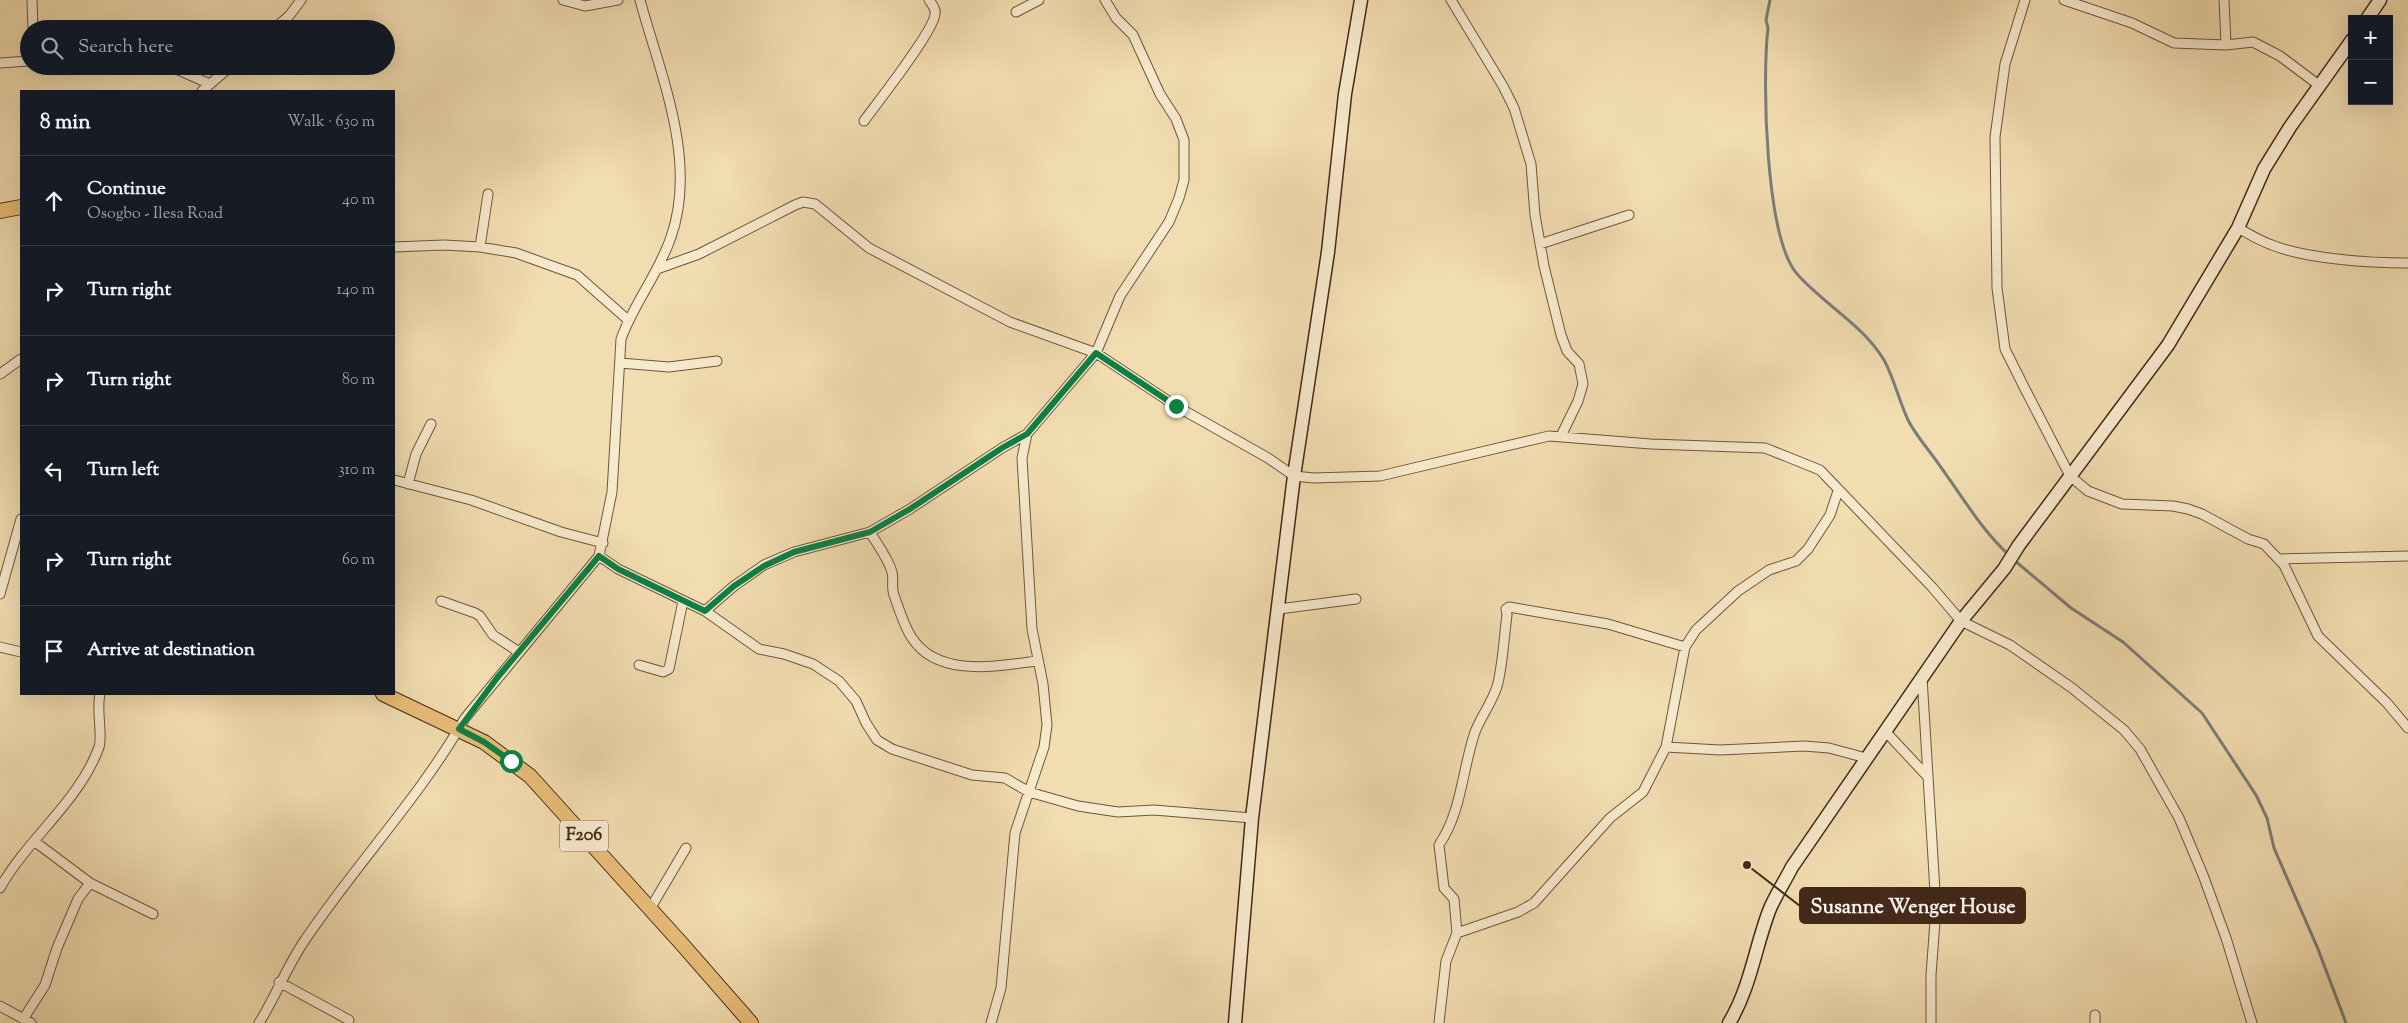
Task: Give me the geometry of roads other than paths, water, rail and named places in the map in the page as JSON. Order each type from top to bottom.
[{"type":"main road","points":[[1235,1023],[1252,818],[1294,476],[1328,252],[1345,94],[1361,0]]},
{"type":"main road","points":[[2370,15],[2380,0]]},
{"type":"main road","points":[[1729,1023],[1746,986],[1769,910],[1792,867],[1961,621],[2004,568],[2168,344],[2238,228],[2264,169],[2290,128],[2348,46]]},
{"type":"main road","points":[[0,211],[20,207]]},
{"type":"main road","name":"F206","points":[[385,695],[484,742],[530,776],[750,1023]]},
{"type":"street","points":[[32,0],[33,20]]},
{"type":"street","points":[[284,20],[300,0]]},
{"type":"street","points":[[563,0],[585,6],[618,0]]},
{"type":"street","points":[[259,1023],[279,982],[304,940],[418,788],[466,718],[599,556],[603,544],[612,492],[621,338],[628,320],[657,269],[671,237],[677,214],[680,172],[676,126],[640,0]]},
{"type":"street","points":[[864,121],[934,19],[935,10],[929,0]]},
{"type":"street","points":[[1016,12],[1038,0]]},
{"type":"street","points":[[705,611],[734,586],[764,566],[794,552],[870,532],[910,509],[1002,448],[1027,434],[1096,353],[1120,296],[1169,222],[1180,198],[1184,180],[1184,140],[1176,119],[1160,94],[1133,35],[1116,18],[1105,0]]},
{"type":"street","points":[[1451,0],[1503,86],[1524,134],[1531,164],[1535,215],[1540,244],[1561,335],[1567,351],[1579,364],[1583,384],[1578,401],[1561,436]]},
{"type":"street","points":[[2025,0],[2006,64],[1995,138],[1996,288],[2005,349],[2070,476],[2088,491],[2122,504],[2173,506],[2202,514],[2248,539],[2264,544],[2284,565],[2318,636],[2387,703],[2408,728]]},
{"type":"street","points":[[2064,0],[2132,23],[2174,43],[2226,45],[2253,42],[2280,56],[2320,86]]},
{"type":"street","points":[[2224,0],[2226,45]]},
{"type":"street","points":[[0,63],[20,62]]},
{"type":"street","points":[[190,75],[210,84]]},
{"type":"street","points":[[203,90],[220,75]]},
{"type":"street","points":[[480,246],[488,194]]},
{"type":"street","points":[[657,269],[699,254],[795,204],[803,202],[815,204],[869,248],[1010,322],[1096,353],[1176,406],[1268,458],[1294,476],[1314,478],[1380,476],[1527,439],[1561,436],[1651,444],[1765,448],[1820,470],[1838,491],[1932,587],[1961,621],[2010,645],[2072,688],[2124,730],[2140,749],[2178,818],[2203,875],[2226,938],[2252,1023]]},
{"type":"street","points":[[1540,244],[1629,215]]},
{"type":"street","points":[[2238,228],[2272,246],[2309,254],[2376,264],[2408,263]]},
{"type":"street","points":[[395,247],[480,246],[516,253],[577,274],[628,320]]},
{"type":"street","points":[[0,374],[20,360]]},
{"type":"street","points":[[620,362],[669,367],[717,361]]},
{"type":"street","points":[[408,484],[416,454],[431,424]]},
{"type":"street","points":[[991,1023],[1001,988],[1015,833],[1044,747],[1047,726],[1043,684],[1032,629],[1022,458],[1027,434]]},
{"type":"street","points":[[395,480],[471,500],[561,532],[603,544]]},
{"type":"street","points":[[1457,933],[1518,912],[1534,903],[1610,818],[1643,792],[1666,747],[1685,647],[1696,630],[1738,591],[1769,570],[1796,560],[1808,548],[1830,515],[1838,491]]},
{"type":"street","points":[[0,594],[20,523]]},
{"type":"street","points":[[870,532],[893,574],[892,586],[894,594],[912,638],[930,656],[960,667],[1000,666],[1037,661]]},
{"type":"street","points":[[599,556],[618,569],[705,611],[759,650],[784,654],[813,664],[839,681],[856,701],[866,723],[877,740],[892,749],[972,775],[1006,778],[1029,792],[1078,806],[1118,812],[1154,810],[1252,818]]},
{"type":"street","points":[[2278,559],[2408,556]]},
{"type":"street","points":[[1279,609],[1356,599]]},
{"type":"street","points":[[441,601],[480,616],[493,635],[519,652]]},
{"type":"street","points":[[639,665],[663,672],[669,669],[683,601]]},
{"type":"street","points":[[1439,1023],[1446,961],[1457,933],[1454,899],[1444,888],[1439,845],[1446,834],[1461,797],[1462,779],[1476,732],[1498,684],[1506,610],[1509,608],[1608,624],[1685,647]]},
{"type":"street","points":[[0,647],[20,652]]},
{"type":"street","points":[[1922,678],[1936,908],[1931,975],[1931,1023]]},
{"type":"street","points":[[0,888],[11,870],[55,817],[89,770],[100,744],[97,716],[100,695]]},
{"type":"street","points":[[1885,731],[1927,776]]},
{"type":"street","points":[[1666,747],[1720,750],[1804,746],[1829,748],[1866,758]]},
{"type":"street","points":[[34,841],[90,883],[152,914]]},
{"type":"street","points":[[650,909],[686,848]]},
{"type":"street","points":[[0,1006],[27,1021],[45,984],[60,940],[78,899],[90,883]]},
{"type":"street","points":[[279,982],[350,1020]]},
{"type":"waterway","points":[[1770,0],[1766,20],[1768,28],[1766,52],[1768,157],[1772,195],[1787,256],[1798,275],[1866,336],[1884,360],[1908,420],[1915,432],[1990,536],[2010,556]]},
{"type":"waterway","points":[[2014,560],[2071,608],[2123,642],[2202,713],[2256,795],[2267,818],[2274,848],[2318,949],[2346,1023]]},
{"type":"place","name":"Susanne Wenger House","points":[[1747,865]]}]
